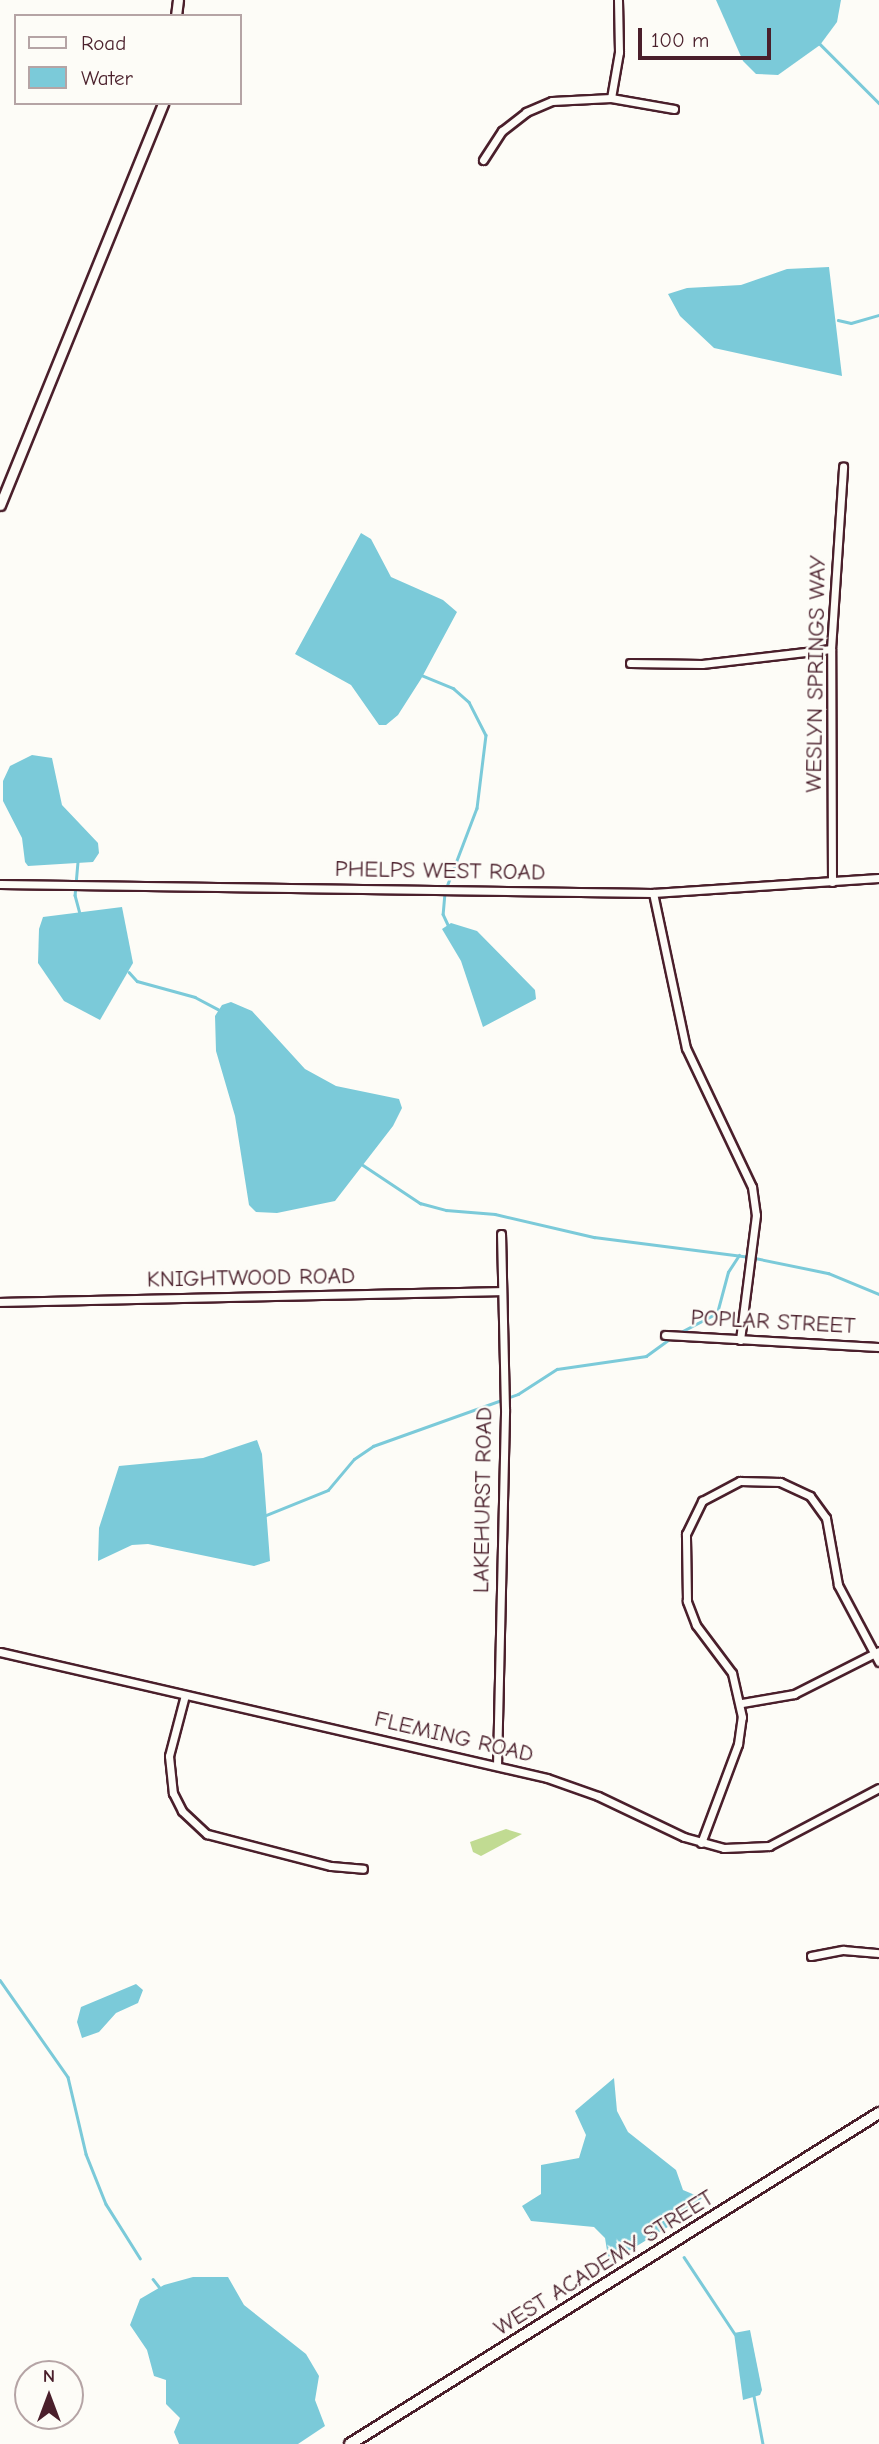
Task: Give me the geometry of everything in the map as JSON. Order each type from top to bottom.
[{"type":"main road","name":"WEST ACADEMY STREET","points":[[350,2444],[879,2113]]},
{"type":"street","points":[[611,98],[619,52],[618,0]]},
{"type":"street","points":[[483,160],[502,131],[526,112],[565,99],[611,98],[674,109]]},
{"type":"street","points":[[0,505],[162,105]]},
{"type":"street","name":"WESLYN SPRINGS WAY","points":[[832,882],[831,649],[843,466]]},
{"type":"street","points":[[630,663],[702,664],[831,649]]},
{"type":"street","name":"PHELPS WEST ROAD","points":[[0,884],[653,893],[879,878]]},
{"type":"street","points":[[653,893],[686,1048],[752,1188],[756,1215],[740,1340]]},
{"type":"street","name":"LAKEHURST ROAD","points":[[497,1766],[505,1409],[501,1234]]},
{"type":"street","name":"KNIGHTWOOD ROAD","points":[[0,1303],[502,1291]]},
{"type":"street","name":"POPLAR STREET","points":[[665,1335],[879,1347]]},
{"type":"street","points":[[701,1843],[738,1744],[742,1703],[732,1673],[691,1614],[686,1587],[686,1534],[693,1512],[713,1492],[727,1484],[780,1482],[800,1488],[818,1504],[828,1528],[833,1573],[877,1652],[879,1662]]},
{"type":"street","name":"FLEMING ROAD","points":[[0,1652],[497,1766],[598,1796],[701,1843],[741,1850],[769,1846],[879,1788]]},
{"type":"street","points":[[742,1703],[794,1694],[877,1652]]},
{"type":"street","points":[[185,1695],[169,1756],[173,1793],[182,1811],[207,1834],[304,1860],[363,1869]]},
{"type":"street","points":[[811,1956],[843,1950],[879,1953]]},
{"type":"green space","points":[[506,1829],[522,1834],[481,1856],[473,1852],[470,1842]]},
{"type":"water","points":[[716,0],[841,0],[837,22],[820,45],[778,75],[756,74],[743,61]]},
{"type":"water","points":[[829,267],[842,376],[714,348],[680,316],[668,294],[687,288],[741,285],[787,269]]},
{"type":"water","points":[[361,533],[371,539],[391,577],[443,600],[457,612],[421,679],[398,715],[386,725],[379,725],[351,685],[295,654]]},
{"type":"water","points":[[32,755],[52,758],[62,805],[98,843],[99,853],[93,862],[28,866],[25,862],[22,838],[3,801],[3,781],[10,766]]},
{"type":"water","points":[[122,907],[133,963],[100,1020],[64,1001],[38,963],[39,929],[43,917]]},
{"type":"water","points":[[451,923],[477,931],[535,990],[536,999],[483,1027],[461,961],[442,929]]},
{"type":"water","points":[[231,1002],[252,1011],[305,1069],[336,1086],[399,1099],[402,1108],[393,1126],[335,1201],[277,1213],[256,1212],[249,1205],[235,1116],[216,1051],[215,1016],[222,1005]]},
{"type":"water","points":[[257,1440],[262,1454],[270,1561],[254,1566],[148,1544],[132,1545],[98,1561],[99,1528],[119,1466],[203,1458]]},
{"type":"water","points":[[136,1984],[143,1990],[138,2003],[116,2013],[99,2032],[82,2038],[77,2022],[81,2007]]},
{"type":"water","points":[[614,2078],[617,2111],[628,2132],[676,2170],[683,2190],[702,2198],[676,2222],[609,2263],[605,2238],[594,2227],[531,2221],[522,2206],[541,2194],[541,2165],[579,2158],[586,2135],[575,2111]]},
{"type":"water","points":[[193,2277],[228,2277],[244,2305],[306,2354],[319,2376],[315,2400],[325,2426],[298,2444],[179,2444],[174,2432],[180,2418],[166,2404],[166,2380],[154,2376],[147,2350],[130,2325],[140,2299],[164,2285]]},
{"type":"water","points":[[750,2330],[762,2390],[760,2395],[743,2400],[734,2333]]},
{"type":"waterway","points":[[819,43],[879,103]]},
{"type":"waterway","points":[[838,320],[851,323],[879,315]]},
{"type":"waterway","points":[[421,675],[453,688],[469,702],[486,735],[477,808],[447,887]]},
{"type":"waterway","points":[[78,862],[75,895],[80,914]]},
{"type":"waterway","points":[[445,893],[443,914],[449,927]]},
{"type":"waterway","points":[[129,972],[137,981],[195,997],[218,1009]]},
{"type":"waterway","points":[[363,1165],[420,1203],[446,1210],[495,1214],[594,1237],[750,1257],[828,1273],[879,1294]]},
{"type":"waterway","points":[[677,1334],[717,1313],[728,1272],[739,1255]]},
{"type":"waterway","points":[[264,1516],[328,1490],[354,1459],[373,1446],[518,1394],[557,1369],[646,1356],[671,1338]]},
{"type":"waterway","points":[[0,1980],[68,2077],[86,2154],[106,2204],[140,2258]]},
{"type":"waterway","points":[[684,2257],[735,2334]]},
{"type":"waterway","points":[[153,2279],[160,2288]]},
{"type":"waterway","points":[[754,2396],[763,2444]]}]
